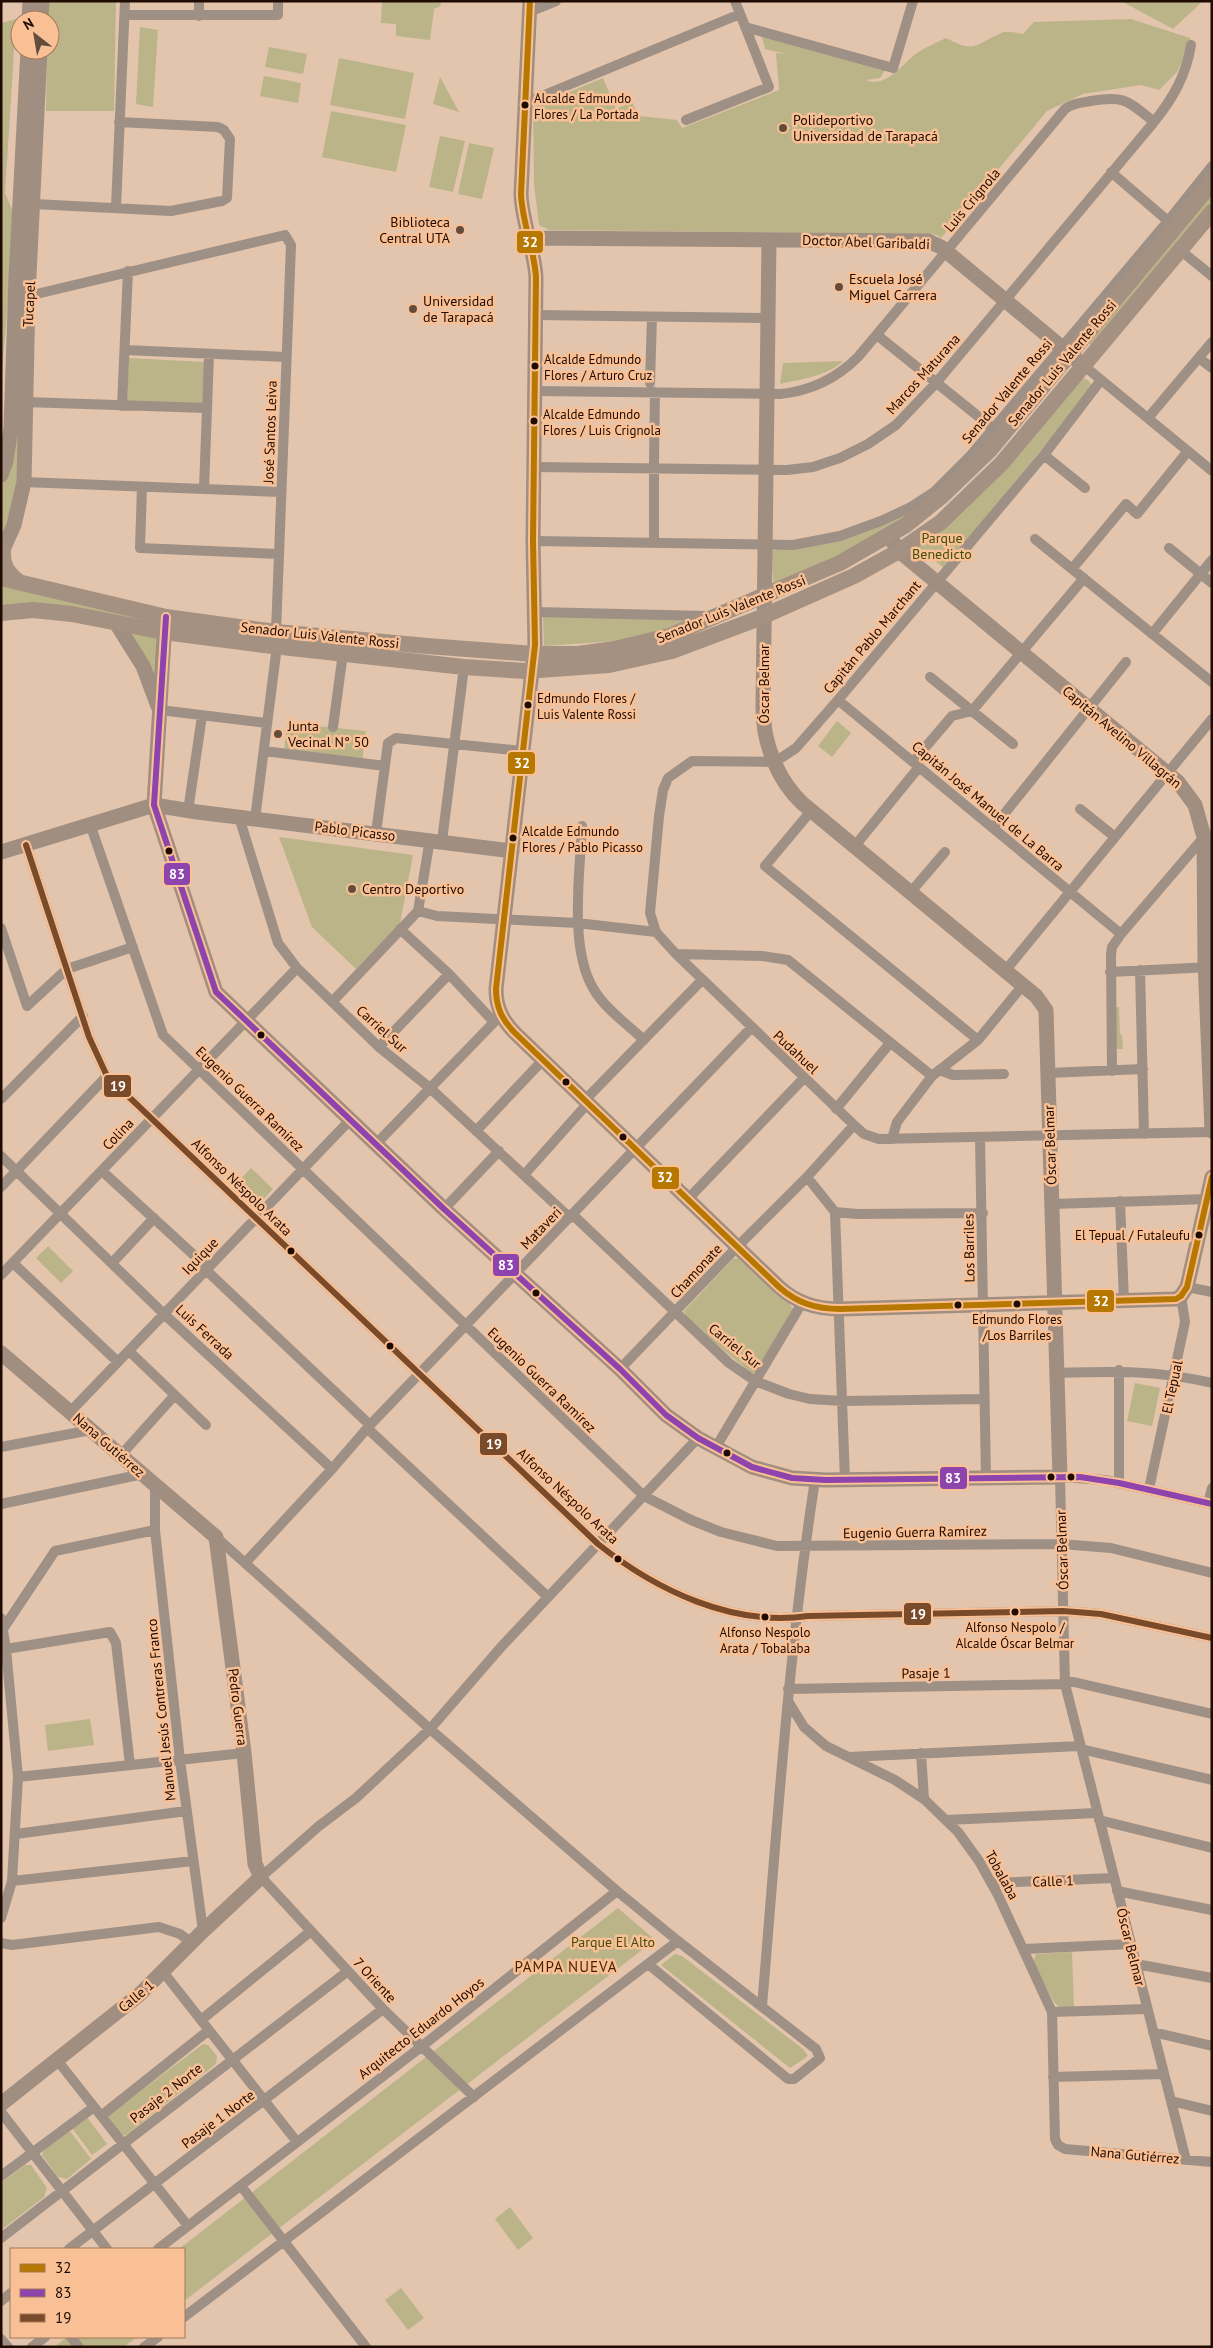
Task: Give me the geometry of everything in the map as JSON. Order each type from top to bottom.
[{"type":"main road","name":"Senador Luis Valente Rossi","points":[[276,639],[435,646],[534,654],[587,653],[635,645],[669,636],[718,617],[840,564],[889,536],[942,496],[990,450],[1066,350],[1212,183]]},
{"type":"main road","name":"Senador Luis Valente Rossi","points":[[1,613],[34,610],[72,614],[116,623],[165,624],[276,639],[343,653],[464,667],[532,671],[609,665],[672,651],[764,616],[854,576],[899,551],[941,522],[982,484],[1212,212]]},
{"type":"main road","points":[[2,553],[6,569],[19,582]]},
{"type":"main road","name":"Senador Luis Valente Rossi","points":[[1,578],[165,624]]},
{"type":"main road","points":[[433,664],[435,646]]},
{"type":"street","points":[[116,207],[125,1]]},
{"type":"street","points":[[199,1],[199,16]]},
{"type":"street","points":[[125,15],[278,15],[278,1]]},
{"type":"street","points":[[376,1144],[498,1019],[496,989],[534,654],[536,612],[533,541],[536,268],[524,219],[521,194],[529,7],[556,1]]},
{"type":"street","points":[[686,120],[769,87],[735,1]]},
{"type":"street","points":[[745,27],[893,68],[913,1]]},
{"type":"street","points":[[525,103],[740,14]]},
{"type":"street","name":"Marcos Maturana","points":[[534,467],[654,466],[766,470],[813,467],[853,452],[896,425],[936,383],[1154,122],[1180,84],[1191,45]]},
{"type":"street","name":"Tucapel","points":[[2,553],[20,505],[24,482],[25,402],[22,295],[28,60]]},
{"type":"street","name":"Tucapel","points":[[1,475],[6,461],[11,428],[22,295],[34,204],[40,60]]},
{"type":"street","name":"Luis Crignola","points":[[535,391],[652,388],[767,394],[800,391],[826,382],[852,363],[877,335],[1069,106],[1108,98],[1120,98],[1130,103],[1154,122]]},
{"type":"street","points":[[34,204],[178,211],[222,201],[227,198],[230,139],[227,132],[218,126],[119,122]]},
{"type":"street","name":"Senador Valente Rossi","points":[[533,541],[793,545],[840,536],[881,522],[911,507],[945,482],[1066,350],[1212,166]]},
{"type":"street","points":[[1111,172],[1168,221]]},
{"type":"street","name":"José Santos Leiva","points":[[128,271],[285,235],[291,245],[276,639],[255,819]]},
{"type":"street","name":"Doctor Abel Garibaldi","points":[[529,238],[928,241],[937,244],[1188,451],[1211,467]]},
{"type":"street","name":"Óscar Belmar","points":[[769,240],[763,719],[766,738],[775,762],[790,790],[811,812],[1040,1000],[1046,1010],[1065,1682],[1080,1748],[1186,2160]]},
{"type":"street","points":[[1180,250],[1212,276]]},
{"type":"street","points":[[22,295],[128,271],[122,406]]},
{"type":"street","points":[[536,315],[768,318]]},
{"type":"street","points":[[652,317],[654,544]]},
{"type":"street","points":[[877,335],[994,429]]},
{"type":"street","points":[[1148,418],[1212,342]]},
{"type":"street","points":[[125,350],[286,357]]},
{"type":"street","points":[[204,489],[209,354]]},
{"type":"street","points":[[1199,358],[1212,368]]},
{"type":"street","name":"Capitán Pablo Marchant","points":[[775,762],[796,748],[838,700],[936,581],[1044,455],[1101,380]]},
{"type":"street","points":[[25,402],[207,408]]},
{"type":"street","points":[[1072,569],[1126,504],[1137,514],[1188,451]]},
{"type":"street","points":[[1044,455],[1085,488]]},
{"type":"street","points":[[24,482],[281,492]]},
{"type":"street","points":[[142,487],[140,548],[279,554]]},
{"type":"street","name":"Capitán Avelino Villagrán","points":[[889,536],[899,551],[1168,773],[1192,799],[1202,821],[1208,855],[1212,1132]]},
{"type":"street","points":[[1035,539],[1212,682]]},
{"type":"street","points":[[1169,548],[1212,583]]},
{"type":"street","points":[[1152,634],[1212,560]]},
{"type":"street","points":[[854,847],[919,767],[918,757],[952,716],[972,711],[1084,578]]},
{"type":"street","points":[[536,612],[718,617]]},
{"type":"street","points":[[116,623],[143,666],[160,710]]},
{"type":"street","points":[[165,624],[154,805],[216,992],[444,1209],[620,1370],[666,1415],[698,1438],[731,1457],[759,1470],[792,1478],[816,1480],[1091,1478],[1210,1503],[1212,1488]]},
{"type":"street","points":[[333,727],[343,653]]},
{"type":"street","points":[[993,828],[1126,662]]},
{"type":"street","points":[[332,1002],[418,911],[436,840],[455,745],[464,667]]},
{"type":"street","points":[[930,676],[1014,744]]},
{"type":"street","name":"Capitán José Manuel de La Barra","points":[[838,700],[1120,934]]},
{"type":"street","points":[[160,710],[267,723]]},
{"type":"street","points":[[193,811],[202,716]]},
{"type":"street","points":[[1005,971],[1212,719]]},
{"type":"street","points":[[376,833],[388,744],[396,738],[523,751]]},
{"type":"street","points":[[264,751],[385,766]]},
{"type":"street","name":"Pudahuel","points":[[775,762],[692,760],[668,778],[663,790],[659,816],[650,913],[656,932],[676,954],[854,1126],[871,1137],[892,1139],[1212,1132]]},
{"type":"street","name":"Pablo Picasso","points":[[1,852],[154,805],[512,850]]},
{"type":"street","points":[[1080,809],[1115,837]]},
{"type":"street","name":"Pablo Picasso","points":[[163,828],[177,817],[193,811]]},
{"type":"street","points":[[811,812],[765,866],[978,1040]]},
{"type":"street","name":"Carriel Sur","points":[[240,817],[278,943],[296,968],[379,1047],[430,1088],[524,1175],[572,1216],[729,1363],[755,1381],[789,1394],[843,1401],[984,1399]]},
{"type":"street","name":"Eugenio Guerra Ramírez","points":[[90,824],[163,1035],[644,1496],[691,1520],[721,1532],[776,1546],[1061,1544],[1111,1548],[1212,1573]]},
{"type":"street","points":[[582,826],[578,923],[585,966],[594,990],[644,1040]]},
{"type":"street","points":[[1112,1071],[1110,972],[1112,947],[1120,934],[1204,837]]},
{"type":"street","name":"Alfonso Néspolo Arata","points":[[26,844],[93,1047],[107,1076],[598,1544],[640,1574],[689,1598],[770,1619],[1063,1611],[1101,1614],[1212,1638]]},
{"type":"street","points":[[910,893],[945,852]]},
{"type":"street","points":[[418,911],[437,916],[578,923],[656,932]]},
{"type":"street","points":[[1,928],[27,1006],[67,969],[132,947]]},
{"type":"street","points":[[400,929],[511,1029],[786,1293],[802,1303],[822,1308],[840,1309],[1172,1300],[1184,1291],[1212,1177]]},
{"type":"street","points":[[676,954],[762,956],[788,960],[890,1043],[935,1073],[953,1075],[1004,1074]]},
{"type":"street","points":[[1110,972],[1209,967]]},
{"type":"street","name":"Colina","points":[[1,1275],[296,968]]},
{"type":"street","points":[[1140,970],[1144,1134]]},
{"type":"street","points":[[379,1047],[449,974]]},
{"type":"street","points":[[524,1175],[587,1102],[702,980]]},
{"type":"street","points":[[892,1139],[897,1122],[935,1073],[978,1040],[1023,986]]},
{"type":"street","points":[[1,1100],[83,1016]]},
{"type":"street","name":"Mataveri","points":[[245,1563],[332,1469],[368,1426],[751,1028]]},
{"type":"street","points":[[836,1109],[890,1043]]},
{"type":"street","points":[[476,1131],[543,1060]]},
{"type":"street","points":[[1048,1074],[1142,1070]]},
{"type":"street","points":[[1,1187],[107,1076]]},
{"type":"street","points":[[688,1199],[804,1078]]},
{"type":"street","name":"Iquique","points":[[70,1412],[350,1120]]},
{"type":"street","name":"Chamonate","points":[[620,1370],[854,1126]]},
{"type":"street","name":"Los Barriles","points":[[980,1137],[983,1213],[986,1479]]},
{"type":"street","points":[[444,1209],[499,1151]]},
{"type":"street","name":"Luis Ferrada","points":[[1,1156],[164,1314],[332,1469]]},
{"type":"street","points":[[102,1171],[154,1218],[368,1426],[548,1597]]},
{"type":"street","points":[[807,1177],[835,1212],[845,1480]]},
{"type":"street","points":[[1052,1204],[1208,1199]]},
{"type":"street","points":[[1120,1201],[1124,1301]]},
{"type":"street","points":[[835,1212],[857,1214],[983,1213]]},
{"type":"street","points":[[112,1263],[154,1218]]},
{"type":"street","points":[[13,1263],[118,1362]]},
{"type":"street","points":[[1184,1291],[1212,1292]]},
{"type":"street","name":"El Tepual","points":[[1149,1489],[1185,1322],[1184,1291]]},
{"type":"street","points":[[716,1447],[802,1303]]},
{"type":"street","points":[[128,1351],[206,1425]]},
{"type":"street","name":"Nana Gutiérrez","points":[[1,1353],[216,1537]]},
{"type":"street","points":[[1119,1370],[1119,1483]]},
{"type":"street","points":[[1057,1373],[1119,1370],[1175,1374],[1212,1383]]},
{"type":"street","points":[[121,1455],[174,1396]]},
{"type":"street","points":[[1,1447],[91,1430]]},
{"type":"street","points":[[261,1877],[319,1826],[356,1798],[430,1728],[548,1597],[698,1438]]},
{"type":"street","points":[[1,1504],[143,1474]]},
{"type":"street","points":[[762,2006],[788,1689],[805,1547],[816,1480]]},
{"type":"street","name":"Manuel Jesús Contreras Franco","points":[[155,1484],[155,1530],[186,1811],[203,1931]]},
{"type":"street","points":[[1,1918],[12,1881],[18,1777],[2,1625],[55,1551],[155,1530]]},
{"type":"street","points":[[216,1537],[430,1728],[617,1891],[762,2006],[820,2054],[820,2058],[794,2079],[788,2079],[648,1964]]},
{"type":"street","name":"Pedro Guerra","points":[[216,1537],[244,1753],[255,1864],[261,1877]]},
{"type":"street","points":[[6,1649],[110,1632],[116,1642],[130,1765]]},
{"type":"street","name":"Pasaje 1","points":[[788,1689],[1065,1682],[1212,1714]]},
{"type":"street","name":"Tobalaba","points":[[788,1701],[812,1735],[826,1746],[895,1780],[924,1799],[946,1820],[972,1851],[992,1883],[1024,1948],[1052,2012],[1055,2138],[1058,2145]]},
{"type":"street","points":[[847,1757],[1080,1748],[1212,1780]]},
{"type":"street","points":[[18,1777],[244,1753]]},
{"type":"street","points":[[922,1753],[924,1799]]},
{"type":"street","points":[[16,1834],[186,1811]]},
{"type":"street","points":[[946,1820],[1098,1816],[1212,1848]]},
{"type":"street","points":[[12,1881],[193,1862]]},
{"type":"street","name":"Calle 1","points":[[1,2104],[140,1994],[164,1973],[203,1931],[261,1877]]},
{"type":"street","name":"7 Oriente","points":[[261,1877],[384,2009],[474,2097]]},
{"type":"street","name":"Calle 1","points":[[992,1883],[1114,1878]]},
{"type":"street","name":"Arquitecto Eduardo Hoyos","points":[[159,2248],[421,2047],[617,1891]]},
{"type":"street","points":[[1117,1891],[1212,1910]]},
{"type":"street","points":[[1,1943],[12,1944],[159,1927],[180,1934],[192,1943]]},
{"type":"street","points":[[200,2020],[311,1931]]},
{"type":"street","points":[[185,2316],[678,1941]]},
{"type":"street","points":[[1024,1948],[1131,1944]]},
{"type":"street","points":[[1136,1964],[1212,1978]]},
{"type":"street","name":"Pasaje 2 Norte","points":[[1,2238],[231,2059],[348,1971]]},
{"type":"street","points":[[164,1973],[297,2142]]},
{"type":"street","name":"Pasaje 1 Norte","points":[[70,2248],[384,2009]]},
{"type":"street","points":[[1052,2012],[1147,2009]]},
{"type":"street","points":[[101,2116],[209,2030]]},
{"type":"street","points":[[1153,2032],[1212,2046]]},
{"type":"street","points":[[57,2060],[188,2226]]},
{"type":"street","points":[[1053,2077],[1164,2074]]},
{"type":"street","points":[[1171,2101],[1212,2110]]},
{"type":"street","points":[[1,2176],[94,2107]]},
{"type":"street","points":[[1,2112],[106,2248]]},
{"type":"street","name":"Nana Gutiérrez","points":[[1058,2145],[1065,2149],[1212,2162]]},
{"type":"street","points":[[240,2186],[366,2347]]},
{"type":"street","points":[[1,2338],[8,2347]]},
{"type":"street","points":[[32,2347],[44,2338]]},
{"type":"street","points":[[144,2347],[157,2338]]},
{"type":"green space","points":[[48,1],[116,1],[114,111],[46,111],[47,60],[60,60],[60,10],[48,10]]},
{"type":"green space","points":[[382,1],[440,1],[441,6],[434,9],[430,40],[396,36],[396,24],[381,23]]},
{"type":"green space","points":[[1121,1],[1203,1],[1173,29]]},
{"type":"green space","name":"Polideportivo Universidad de Tarapacá","points":[[1131,19],[1190,38],[1192,42],[1177,72],[1159,90],[1141,85],[1083,94],[1047,111],[941,238],[937,235],[927,234],[549,230],[539,225],[534,184],[533,107],[603,78],[616,109],[632,102],[639,116],[677,120],[682,128],[779,90],[776,53],[787,54],[765,49],[761,33],[885,70],[880,78],[866,80],[873,82],[887,78],[917,53],[946,38],[964,46],[976,46],[1004,32],[1023,34],[1034,22]]},
{"type":"green space","points":[[10,21],[10,60],[13,60],[5,193],[15,216],[1,384],[1,23]]},
{"type":"green space","points":[[140,27],[158,30],[153,107],[136,104]]},
{"type":"green space","points":[[269,47],[307,54],[303,74],[265,67]]},
{"type":"green space","points":[[339,58],[414,73],[405,119],[330,105]]},
{"type":"green space","points":[[264,76],[301,83],[298,103],[260,96]]},
{"type":"green space","points":[[440,77],[459,112],[433,104]]},
{"type":"green space","points":[[331,111],[406,125],[396,172],[322,157]]},
{"type":"green space","points":[[440,136],[465,141],[453,192],[429,187]]},
{"type":"green space","points":[[469,143],[494,148],[482,199],[458,194]]},
{"type":"green space","points":[[1212,191],[1212,205],[1094,347],[1087,342]]},
{"type":"green space","points":[[18,333],[17,495],[1,541],[1,487],[13,459]]},
{"type":"green space","points":[[129,358],[204,362],[202,405],[127,402]]},
{"type":"green space","points":[[843,361],[822,374],[780,384],[783,363]]},
{"type":"green space","name":"Parque Benedicto","points":[[1083,378],[1089,381],[1093,387],[944,568],[919,548],[920,544],[991,479]]},
{"type":"green space","points":[[921,507],[863,545],[774,587],[771,551],[842,538]]},
{"type":"green space","points":[[1,584],[156,621],[1,607]]},
{"type":"green space","points":[[543,616],[692,618],[655,633],[616,641],[544,646]]},
{"type":"green space","points":[[129,631],[156,636],[158,689]]},
{"type":"green space","points":[[837,721],[851,733],[832,757],[818,746]]},
{"type":"green space","points":[[287,723],[366,731],[362,762],[284,752]]},
{"type":"green space","name":"Centro Deportivo","points":[[279,837],[413,855],[400,923],[356,969],[312,927]]},
{"type":"green space","points":[[1114,1007],[1119,1007],[1120,1034],[1122,1035],[1123,1049],[1115,1049]]},
{"type":"green space","points":[[251,1168],[273,1189],[261,1202],[239,1181]]},
{"type":"green space","points":[[48,1246],[73,1271],[61,1283],[36,1258]]},
{"type":"green space","points":[[738,1258],[774,1293],[789,1303],[794,1311],[758,1370],[752,1374],[686,1318],[684,1311],[733,1259]]},
{"type":"green space","points":[[1135,1383],[1160,1388],[1152,1426],[1127,1421]]},
{"type":"green space","points":[[90,1719],[94,1745],[48,1751],[45,1725]]},
{"type":"green space","name":"Parque El Alto","points":[[618,1908],[655,1940],[185,2300],[185,2248],[180,2248]]},
{"type":"green space","points":[[1072,1952],[1074,2008],[1059,2007],[1054,2002],[1033,1962],[1036,1954]]},
{"type":"green space","points":[[675,1954],[682,1956],[803,2049],[808,2056],[790,2068],[661,1965]]},
{"type":"green space","points":[[203,2044],[208,2045],[217,2056],[216,2064],[126,2135],[120,2136],[108,2121],[109,2115]]},
{"type":"green space","points":[[87,2117],[107,2144],[92,2155],[72,2128]]},
{"type":"green space","points":[[70,2131],[91,2159],[67,2179],[58,2177],[42,2155],[44,2150]]},
{"type":"green space","points":[[25,2165],[31,2165],[47,2188],[44,2197],[1,2230],[1,2183]]},
{"type":"green space","points":[[510,2207],[533,2238],[518,2250],[495,2219]]},
{"type":"green space","points":[[401,2288],[424,2318],[408,2330],[385,2300]]},
{"type":"green space","points":[[66,2338],[136,2338],[124,2347],[54,2347]]},
{"type":"transit line","name":"32","points":[[530,1],[521,194],[523,215],[536,277],[533,541],[535,645],[496,989],[497,1002],[503,1018],[515,1033],[779,1287],[800,1301],[823,1308],[1176,1299],[1181,1296],[1187,1287],[1212,1177]]},
{"type":"transit line","name":"83","points":[[166,617],[154,805],[216,992],[444,1209],[620,1369],[666,1415],[698,1438],[752,1467],[792,1478],[825,1480],[1080,1477],[1119,1483],[1212,1504]]},
{"type":"transit line","name":"19","points":[[26,845],[89,1037],[107,1076],[598,1544],[621,1561],[670,1590],[723,1610],[751,1616],[780,1618],[1063,1611],[1101,1614],[1212,1638]]},
{"type":"place","name":"Alcalde Edmundo Flores / La Portada","points":[[525,105]]},
{"type":"place","name":"Polideportivo Universidad de Tarapacá","points":[[783,128]]},
{"type":"place","name":"Biblioteca Central UTA","points":[[460,230]]},
{"type":"place","name":"Escuela José Miguel Carrera","points":[[839,287]]},
{"type":"place","name":"Universidad de Tarapacá","points":[[413,309]]},
{"type":"place","name":"Alcalde Edmundo Flores / Arturo Cruz","points":[[535,366]]},
{"type":"place","name":"Alcalde Edmundo Flores / Luis Crignola","points":[[534,421]]},
{"type":"place","name":"Edmundo Flores / Luis Valente Rossi","points":[[528,705]]},
{"type":"place","name":"Junta Vecinal N° 50","points":[[278,734]]},
{"type":"place","name":"Alcalde Edmundo Flores / Pablo Picasso","points":[[513,838]]},
{"type":"place","name":"Centro Deportivo","points":[[352,889]]},
{"type":"place","name":"El Tepual / Futaleufu","points":[[1199,1235]]},
{"type":"place","name":"Edmundo Flores /Los Barriles","points":[[1017,1304]]},
{"type":"place","name":"Alfonso Nespolo / Alcalde Óscar Belmar","points":[[1015,1612]]},
{"type":"place","name":"Alfonso Nespolo Arata / Tobalaba","points":[[765,1617]]},
{"type":"district","name":"PAMPA NUEVA","points":[[566,1967]]}]
